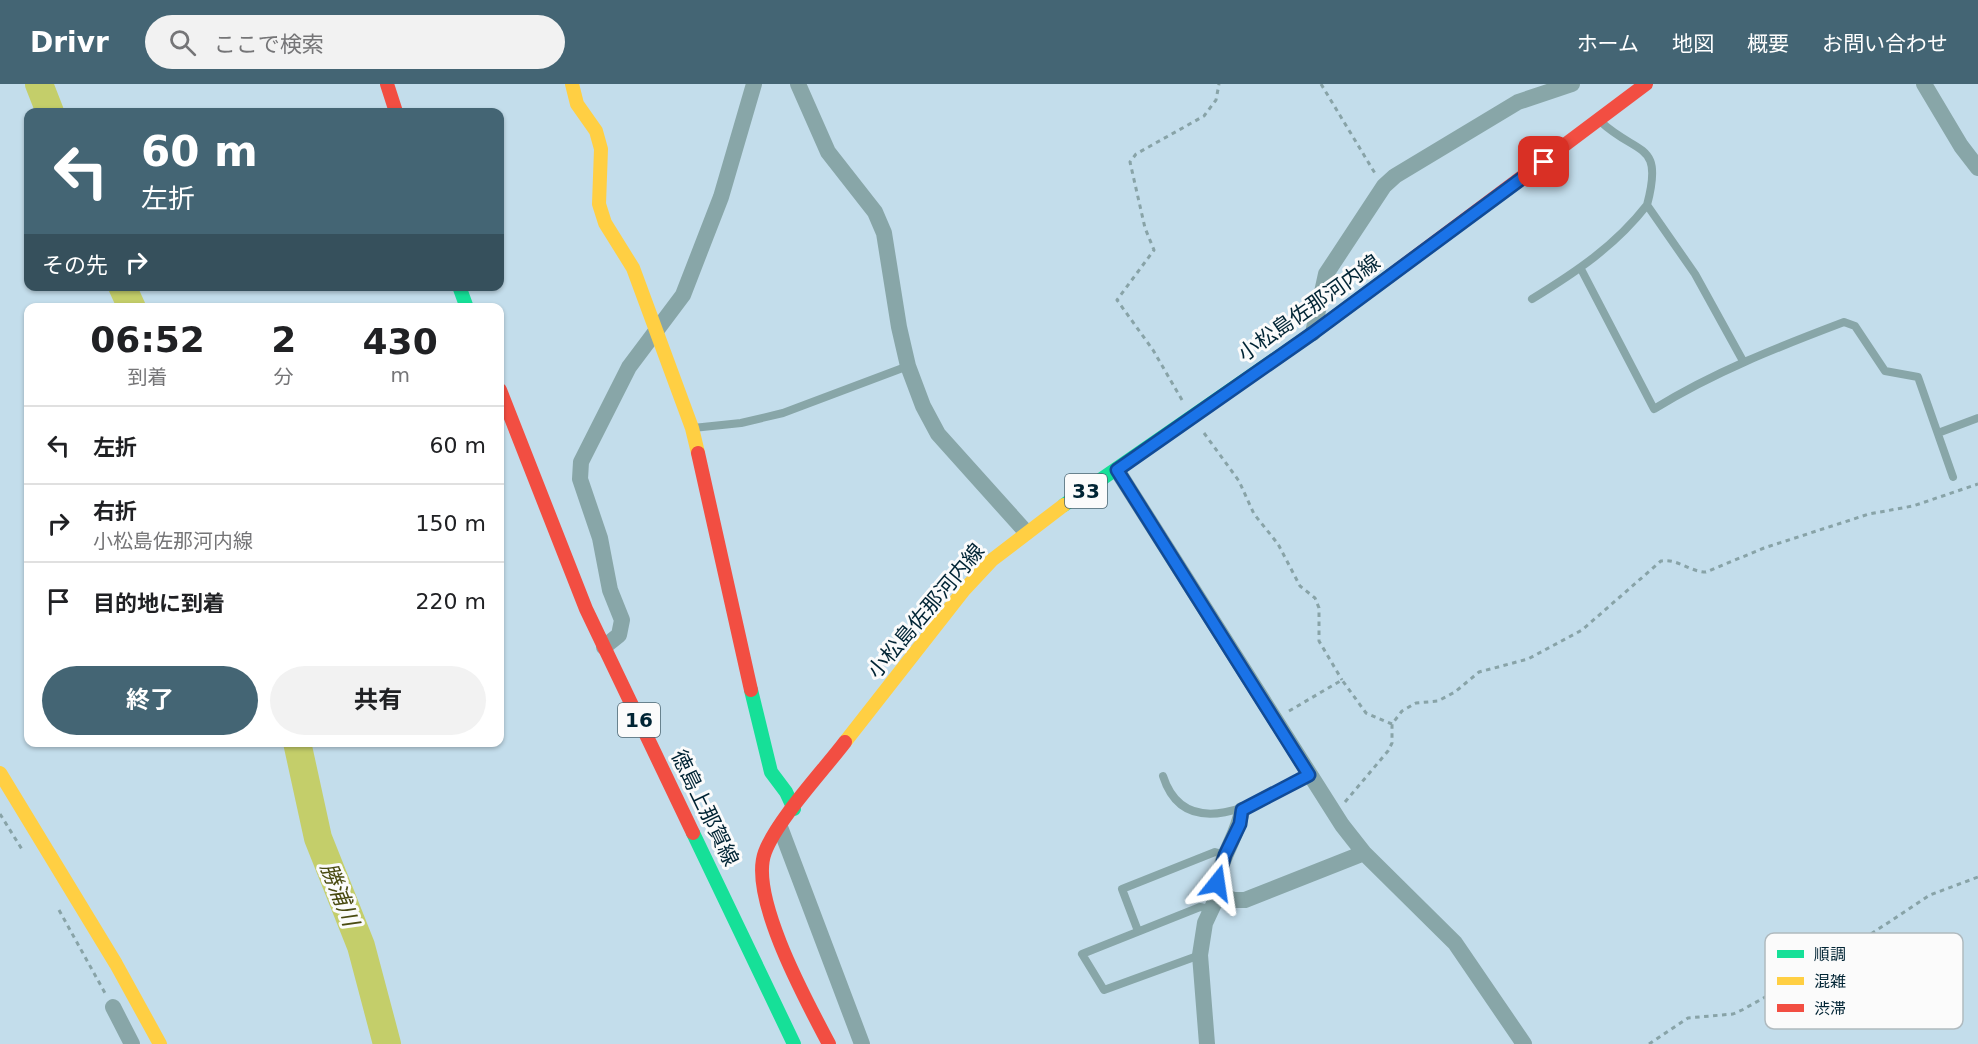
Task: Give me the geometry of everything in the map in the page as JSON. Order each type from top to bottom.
[{"type":"main road","points":[[387,84],[395,108]]},
{"type":"main road","points":[[572,84],[577,104],[596,131],[601,149],[599,204],[605,223],[633,268],[693,428],[761,736],[771,772],[786,792],[794,809]]},
{"type":"main road","name":"小松島佐那河内線","points":[[829,1044],[794,977],[765,889],[764,856],[780,827],[964,590],[992,560],[1026,532],[1313,333],[1646,84]]},
{"type":"main road","name":"徳島上那賀線","points":[[504,400],[586,609],[794,1044]]},
{"type":"main road","points":[[0,773],[160,1044]]},
{"type":"main road","points":[[140,1008],[153,1044]]},
{"type":"street","points":[[604,647],[619,635],[622,620],[610,590],[600,538],[580,479],[581,462],[629,368],[683,295],[721,198],[754,84]]},
{"type":"street","points":[[798,84],[828,152],[875,212],[884,233],[908,366],[922,406],[938,434],[1026,532]]},
{"type":"street","points":[[1313,333],[1326,274],[1384,186],[1395,176],[1518,102],[1572,84]]},
{"type":"street","points":[[1924,84],[1961,146],[1978,168]]},
{"type":"street","points":[[1117,470],[1342,825],[1364,854],[1455,943],[1524,1044]]},
{"type":"street","points":[[1207,1044],[1200,956],[1205,923],[1219,893],[1217,883],[1225,855],[1240,824],[1242,810]]},
{"type":"street","points":[[780,827],[862,1044]]},
{"type":"street","points":[[1219,893],[1233,900],[1245,900],[1364,854]]},
{"type":"street","points":[[113,1008],[132,1044]]},
{"type":"lane","points":[[1532,299],[1581,269],[1611,245],[1647,205],[1653,183],[1652,165],[1646,152],[1599,121]]},
{"type":"lane","points":[[1647,205],[1695,274],[1743,361]]},
{"type":"lane","points":[[1581,269],[1654,409],[1684,390],[1743,361],[1844,322],[1855,326],[1885,371],[1918,377],[1953,477]]},
{"type":"lane","points":[[693,428],[741,423],[783,414],[908,366]]},
{"type":"lane","points":[[1938,433],[1978,418]]},
{"type":"lane","points":[[1163,776],[1174,799],[1189,811],[1242,810],[1309,775]]},
{"type":"lane","points":[[1138,931],[1122,889],[1215,852],[1225,855]]},
{"type":"lane","points":[[1200,956],[1104,990],[1082,954],[1200,907],[1211,909]]},
{"type":"path","points":[[1219,84],[1216,100],[1204,116],[1136,154],[1130,162],[1144,228],[1154,250],[1117,300],[1153,350],[1172,386],[1239,481],[1254,514],[1278,544],[1300,586],[1315,598],[1319,608],[1319,641],[1342,680],[1366,713],[1392,724]]},
{"type":"path","points":[[1321,84],[1363,157],[1384,186]]},
{"type":"path","points":[[1342,825],[1348,796],[1392,743],[1392,724],[1402,711],[1416,703],[1438,701],[1455,692],[1479,672],[1528,659],[1582,630],[1661,561],[1668,560],[1696,572],[1706,572],[1764,548],[1815,531],[1869,514],[1913,506],[1978,484]]},
{"type":"path","points":[[1275,719],[1342,680]]},
{"type":"path","points":[[0,814],[24,853]]},
{"type":"path","points":[[1872,933],[1930,895],[1978,877]]},
{"type":"path","points":[[54,901],[113,1008]]},
{"type":"path","points":[[1650,1044],[1688,1018],[1733,1014],[1765,998]]},
{"type":"waterway","name":"勝浦川","points":[[39,84],[48,108]]},
{"type":"waterway","name":"勝浦川","points":[[124,291],[130,303]]},
{"type":"waterway","name":"勝浦川","points":[[298,747],[318,838],[361,946],[387,1044]]},
{"type":"traffic: fast","points":[[1064,505],[1313,333],[1391,275]]},
{"type":"traffic: fast","points":[[461,291],[465,303]]},
{"type":"traffic: fast","points":[[751,690],[771,772],[786,792],[794,809]]},
{"type":"traffic: fast","points":[[693,833],[794,1044]]},
{"type":"traffic: slow","points":[[572,84],[577,104],[596,131],[601,149],[599,204],[605,223],[633,268],[692,428],[698,453]]},
{"type":"traffic: slow","points":[[845,742],[964,590],[992,560],[1064,505]]},
{"type":"traffic: slow","points":[[0,773],[116,964],[160,1044]]},
{"type":"traffic: jam","points":[[387,84],[395,108]]},
{"type":"traffic: jam","points":[[1391,275],[1646,84]]},
{"type":"traffic: jam","points":[[504,400],[586,609],[693,833]]},
{"type":"traffic: jam","points":[[698,453],[751,690]]},
{"type":"traffic: jam","points":[[829,1044],[795,977],[772,922],[762,871],[765,852],[779,825],[845,742]]},
{"type":"route","points":[[1217,883],[1225,855],[1240,824],[1242,810],[1260,803],[1309,775],[1117,470],[1192,415],[1313,333],[1544,162]]}]
